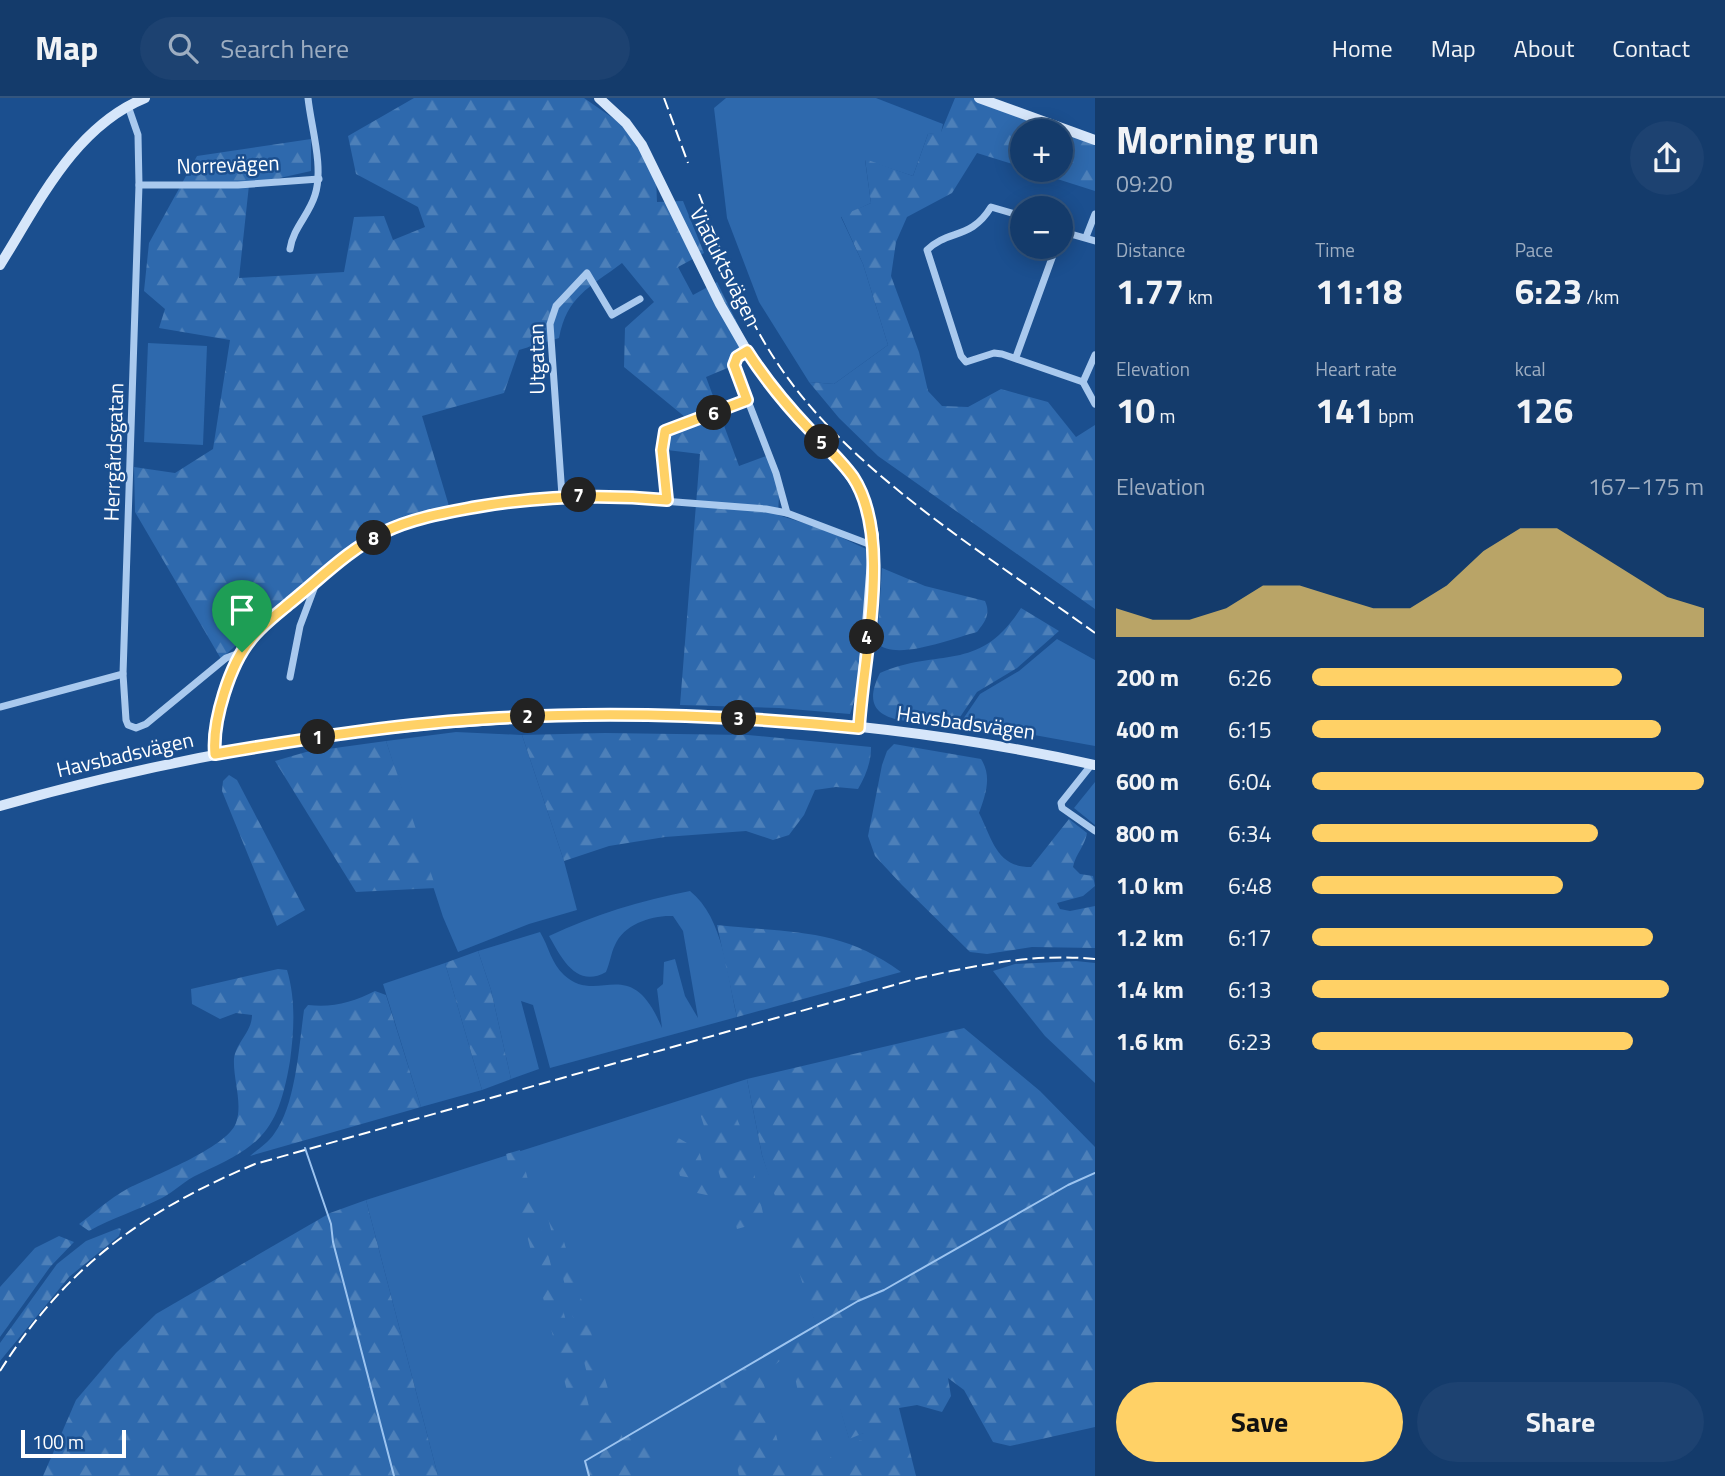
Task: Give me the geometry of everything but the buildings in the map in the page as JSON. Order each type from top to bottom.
[{"type":"main road","points":[[0,265],[68,159],[90,134],[128,106],[145,98]]},
{"type":"main road","name":"Viaduktsvägen","points":[[599,98],[626,123],[642,145],[710,284],[747,351],[786,405],[852,476],[870,514],[874,546],[859,728]]},
{"type":"main road","points":[[979,98],[1095,140]]},
{"type":"main road","name":"Havsbadsvägen","points":[[0,806],[104,778],[215,754],[381,728],[548,716],[723,717],[859,728],[992,745],[1093,764]]},
{"type":"street","points":[[290,249],[295,229],[312,203],[319,178],[307,98]]},
{"type":"street","name":"Herrgårdsgatan","points":[[128,106],[138,135],[139,185],[123,674],[128,726],[136,728],[146,724],[226,657],[242,652]]},
{"type":"street","name":"Norrevägen","points":[[139,185],[238,185],[319,178]]},
{"type":"street","points":[[1010,213],[991,207],[975,228],[933,244],[927,250],[963,360],[973,361],[994,353],[1016,357],[1083,382],[1095,404]]},
{"type":"street","points":[[1086,237],[1095,214]]},
{"type":"street","points":[[1073,234],[1095,241]]},
{"type":"street","points":[[1016,357],[1052,259]]},
{"type":"street","name":"Utgatan","points":[[562,496],[551,344],[552,313],[562,298],[587,273],[612,315],[640,299]]},
{"type":"street","points":[[747,351],[737,357],[734,365],[776,473],[787,513]]},
{"type":"street","points":[[1083,382],[1095,355]]},
{"type":"street","points":[[667,500],[662,437],[668,429],[747,400]]},
{"type":"street","points":[[215,754],[216,720],[242,652],[265,625],[318,578],[359,547],[408,522],[526,499],[619,495],[787,513],[874,546]]},
{"type":"street","points":[[290,677],[300,626],[318,578]]},
{"type":"street","points":[[0,707],[123,674]]},
{"type":"street","points":[[1093,764],[1060,803],[1062,808],[1095,831]]},
{"type":"green space","points":[[414,98],[584,98],[623,125],[641,148],[656,177],[657,202],[683,201],[704,253],[678,267],[693,295],[717,282],[748,345],[737,364],[706,377],[739,466],[769,455],[779,496],[778,515],[823,529],[879,555],[861,680],[850,714],[779,708],[680,705],[700,454],[667,450],[668,436],[676,421],[685,417],[624,367],[625,328],[654,302],[622,263],[574,302],[559,338],[519,350],[504,393],[422,416],[449,506],[343,554],[301,586],[221,659],[135,512],[134,467],[175,473],[213,449],[230,340],[159,328],[165,309],[144,291],[149,243],[197,156],[311,139],[311,171],[249,185],[239,278],[344,272],[354,217],[384,216],[393,240],[425,227],[418,207],[356,174],[348,136]]},
{"type":"green space","points":[[726,98],[876,98],[943,124],[941,133],[928,134],[913,176],[865,160],[871,203],[841,217],[863,264],[888,345],[834,384],[809,382],[759,302],[727,218],[714,108]]},
{"type":"green space","points":[[955,98],[988,98],[1046,119],[1010,119],[1010,163],[977,153],[952,193],[907,217],[896,242],[891,276],[919,352],[928,391],[942,406],[968,407],[1001,389],[1048,402],[1076,437],[1095,425],[1095,609],[878,456],[839,418],[809,382],[834,384],[888,345],[863,264],[841,216],[871,203],[865,159],[913,176],[928,134],[941,132]]},
{"type":"green space","points":[[1073,129],[1095,137],[1095,191],[1067,182],[1073,182]]},
{"type":"green space","points":[[148,343],[207,346],[203,445],[144,442]]},
{"type":"green space","points":[[882,568],[925,586],[985,601],[985,621],[977,632],[940,643],[910,649],[885,648],[877,643]]},
{"type":"green space","points":[[1021,608],[1059,631],[1017,668],[977,692],[956,723],[894,719],[882,713],[875,705],[873,691],[880,673],[902,665],[974,651],[1005,629]]},
{"type":"green space","points":[[1057,639],[1095,660],[1095,746],[961,722],[980,694],[1019,671]]},
{"type":"green space","points":[[456,732],[522,735],[564,861],[577,910],[529,924],[458,952],[443,917],[386,741]]},
{"type":"green space","points":[[522,735],[748,735],[871,747],[871,753],[868,769],[858,789],[836,787],[815,790],[804,815],[789,835],[773,840],[746,831],[665,837],[609,846],[564,861]]},
{"type":"green space","points":[[386,741],[436,888],[356,892],[275,761],[306,752]]},
{"type":"green space","points":[[894,744],[981,759],[987,779],[979,813],[997,850],[1010,862],[1031,867],[1069,819],[1087,833],[1073,867],[1080,874],[1093,876],[1095,886],[1083,896],[1057,903],[1060,909],[1070,911],[1095,906],[1095,948],[1032,947],[987,954],[970,952],[902,885],[875,856],[868,836],[882,765],[887,751]]},
{"type":"green space","points":[[229,775],[237,780],[305,910],[277,926],[222,791],[223,781]]},
{"type":"green space","points":[[1095,782],[1095,825],[1074,808]]},
{"type":"green space","points":[[690,891],[701,902],[717,932],[737,1017],[550,1068],[533,1005],[521,1001],[539,1069],[511,1079],[491,990],[478,951],[540,932],[553,960],[564,975],[577,983],[590,986],[626,986],[638,992],[650,1005],[662,1028],[657,989],[663,984],[664,962],[675,959],[685,996],[698,1018],[683,931],[673,916],[648,919],[625,931],[615,945],[606,972],[595,976],[578,974],[571,968],[549,936],[618,909]]},
{"type":"green space","points":[[717,925],[834,939],[878,957],[901,972],[737,1017]]},
{"type":"green space","points":[[478,951],[491,990],[511,1079],[482,1090],[445,963]]},
{"type":"green space","points":[[1076,961],[1095,963],[1095,1083],[1045,1036],[993,971],[1015,964]]},
{"type":"green space","points":[[445,963],[482,1090],[421,1107],[383,984]]},
{"type":"green space","points":[[278,969],[287,970],[293,1004],[290,1061],[279,1105],[263,1134],[238,1155],[194,1176],[162,1198],[89,1231],[79,1224],[121,1193],[204,1152],[230,1133],[236,1123],[239,1108],[235,1053],[249,1027],[252,1015],[236,1013],[220,1019],[192,1004],[191,989]]},
{"type":"green space","points":[[375,991],[386,995],[421,1107],[250,1156],[272,1137],[287,1107],[295,1074],[304,1010],[308,1005],[343,1003]]},
{"type":"green space","points":[[964,1028],[1040,1091],[1095,1147],[1095,1427],[1010,1446],[993,1442],[964,1390],[948,1378],[951,1396],[942,1412],[917,1405],[899,1408],[916,1476],[811,1476],[800,1472],[801,1463],[810,1464],[814,1459],[809,1430],[816,1429],[833,1461],[840,1465],[857,1461],[859,1440],[873,1441],[876,1437],[864,1433],[849,1439],[840,1409],[803,1417],[790,1352],[762,1376],[786,1476],[739,1476],[720,1383],[816,1326],[762,1155],[747,1079]]},
{"type":"green space","points":[[747,1079],[762,1155],[788,1229],[849,1438],[886,1425],[916,1476],[438,1476],[366,1200]]},
{"type":"green space","points":[[722,1095],[737,1118],[749,1154],[765,1222],[759,1230],[755,1224],[737,1229],[731,1210],[746,1212],[745,1206],[726,1195],[697,1104]]},
{"type":"green space","points":[[675,1136],[699,1150],[711,1196],[697,1193],[692,1178],[680,1176],[669,1138]]},
{"type":"green space","points":[[520,1150],[601,1451],[606,1449],[548,1218],[556,1215],[623,1439],[651,1423],[659,1449],[652,1461],[655,1476],[589,1476],[506,1154]]},
{"type":"green space","points":[[366,1200],[438,1476],[43,1476],[76,1400],[116,1353],[156,1314],[330,1213]]},
{"type":"green space","points":[[119,1228],[119,1236],[69,1277],[0,1361],[0,1343],[57,1264],[86,1241]]},
{"type":"green space","points":[[59,1236],[74,1242],[50,1267],[0,1337],[0,1287],[35,1248]]},
{"type":"waterway","points":[[305,1148],[331,1224],[333,1242],[394,1476]]},
{"type":"waterway","points":[[589,1476],[585,1461],[858,1301],[884,1290],[1068,1185],[1095,1173]]},
{"type":"railway","points":[[664,98],[688,163]]},
{"type":"railway","points":[[699,194],[734,283],[755,326],[780,367],[810,407],[884,479],[925,512],[1095,633]]},
{"type":"railway","points":[[0,1371],[52,1301],[110,1246],[177,1202],[255,1164],[919,978],[1028,959],[1095,959]]},
{"type":"route","points":[[747,351],[786,405],[852,476],[863,494],[870,514],[874,535],[874,572],[859,728],[788,721],[670,715],[497,718],[381,728],[215,754],[213,737],[216,720],[242,652],[272,619],[333,566],[359,547],[408,522],[438,514],[526,499],[619,495],[667,500],[662,450],[665,431],[747,400],[734,365],[737,357],[747,351]]}]
